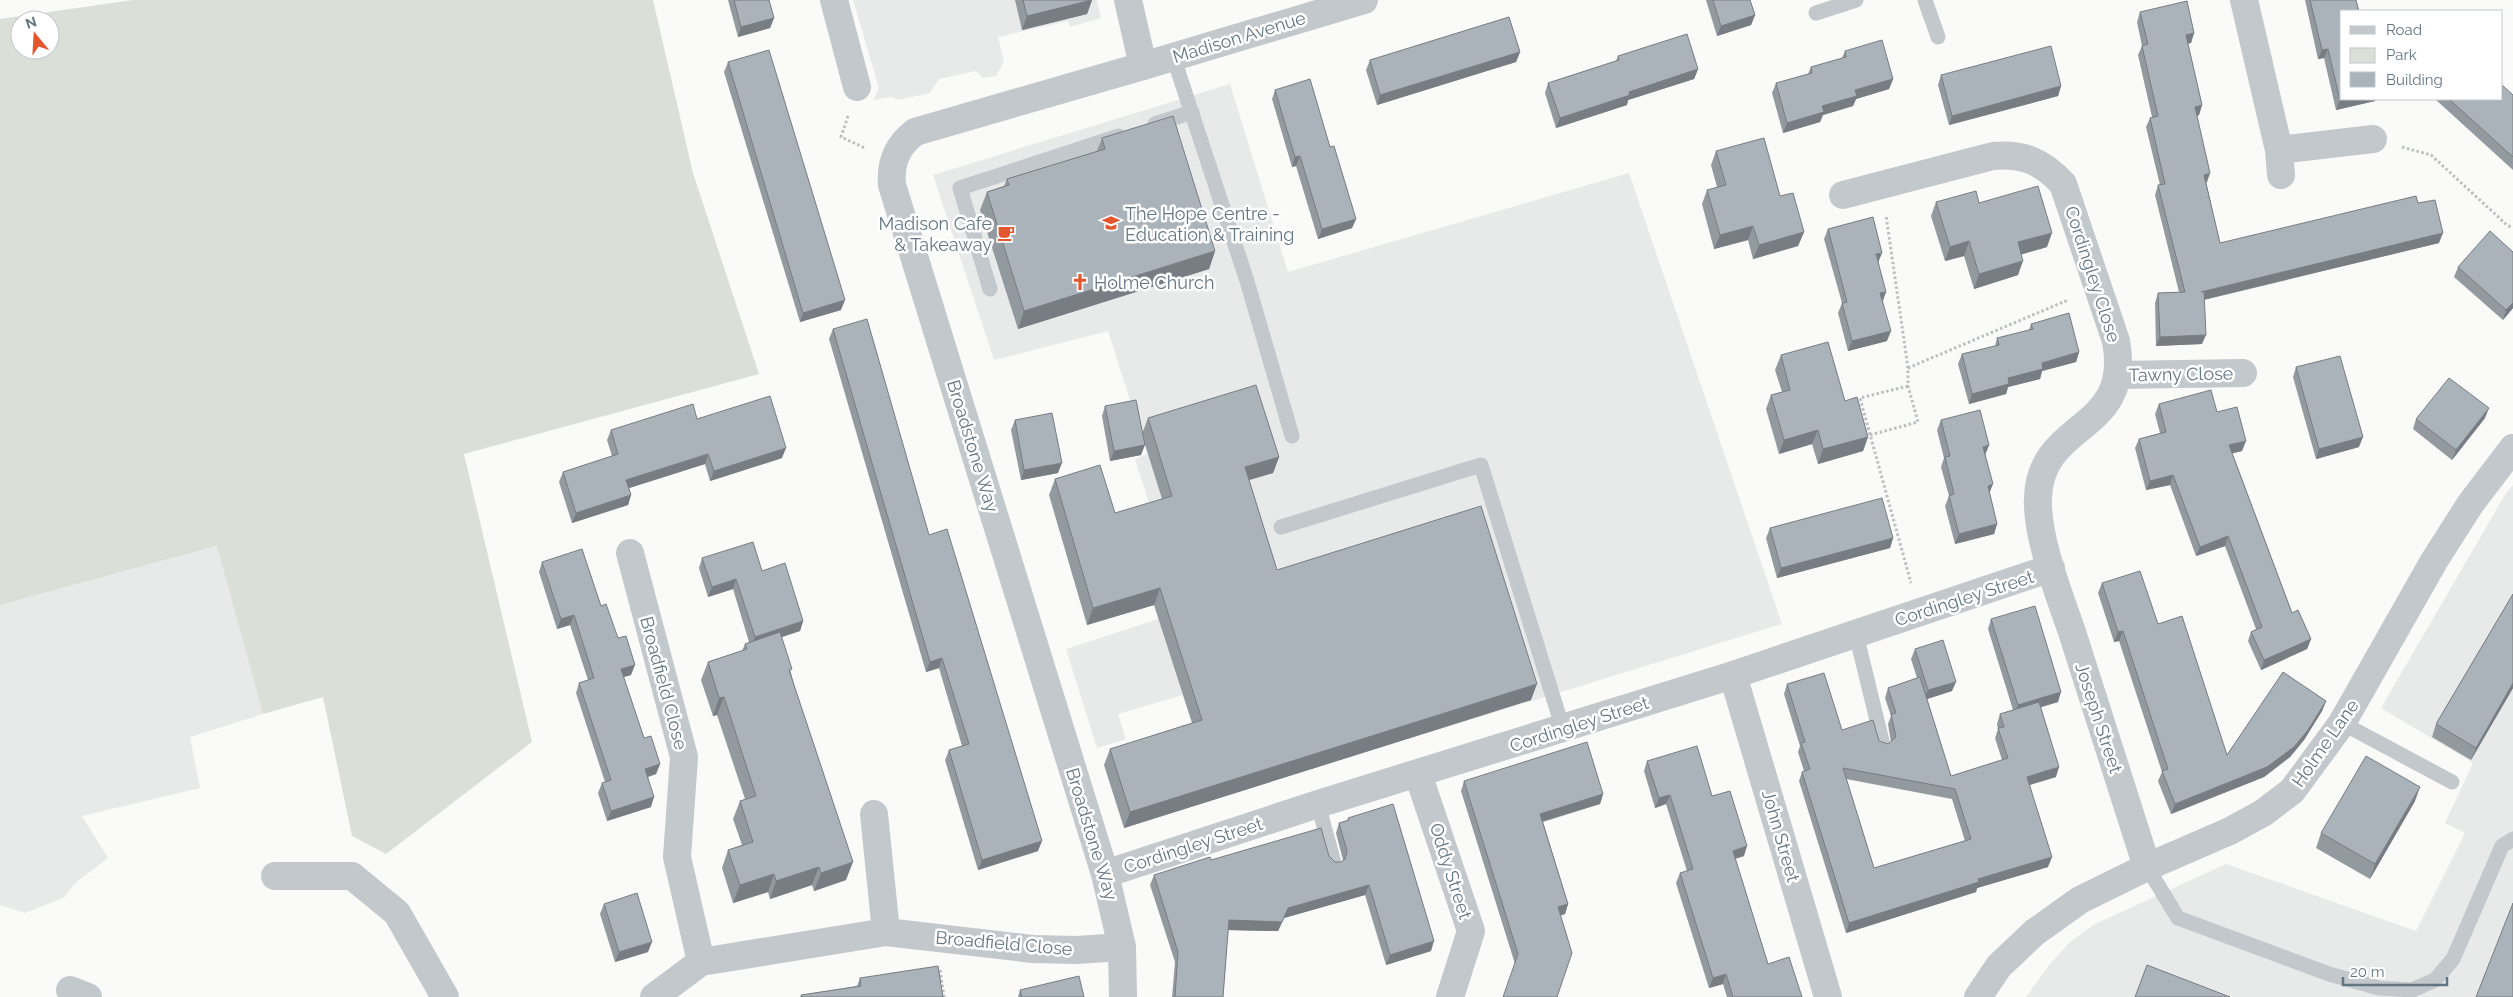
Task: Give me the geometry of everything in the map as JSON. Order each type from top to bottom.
[{"type":"street","points":[[834,0],[857,87]]},
{"type":"street","points":[[893,161],[902,144],[915,132],[1143,66],[1128,0]]},
{"type":"street","name":"Madison Avenue","points":[[1143,66],[1364,0]]},
{"type":"street","points":[[2244,0],[2280,162],[2373,139]]},
{"type":"street","name":"Cordingley Close","points":[[1843,195],[1993,156],[2009,154],[2039,163],[2052,172],[2062,184],[2116,341],[2119,358],[2118,375],[2114,391],[2105,406],[2094,419],[2063,441],[2050,456],[2042,476],[2038,496],[2039,516],[2051,568]]},
{"type":"street","name":"Broadstone Way","points":[[893,161],[892,184],[1105,874],[1122,947],[1123,997]]},
{"type":"street","name":"Tawny Close","points":[[2118,375],[2243,373]]},
{"type":"street","name":"Holme Lane","points":[[1978,997],[1999,966],[2035,932],[2080,900],[2146,867],[2230,831],[2264,813],[2292,791],[2342,723],[2434,561],[2471,503],[2511,455]]},
{"type":"street","name":"Broadfield Close","points":[[630,553],[684,757],[677,857],[701,962]]},
{"type":"street","name":"Cordingley Street","points":[[1105,874],[1318,804],[1733,675],[2051,568]]},
{"type":"street","name":"Joseph Street","points":[[2051,568],[2146,867]]},
{"type":"street","name":"John Street","points":[[1733,675],[1828,997]]},
{"type":"street","name":"Oddy Street","points":[[1418,774],[1471,931],[1450,997]]},
{"type":"street","points":[[874,814],[886,932]]},
{"type":"street","points":[[275,876],[352,876],[397,913],[445,997]]},
{"type":"street","name":"Broadfield Close","points":[[654,997],[701,962],[886,932],[1033,949],[1076,950],[1122,947]]},
{"type":"lane","points":[[1816,13],[1856,0]]},
{"type":"lane","points":[[1925,0],[1938,37]]},
{"type":"lane","points":[[1173,56],[1248,280],[1292,436]]},
{"type":"lane","points":[[990,289],[960,188],[1192,112]]},
{"type":"lane","points":[[1281,527],[1481,465],[1563,729]]},
{"type":"lane","points":[[1856,634],[1883,745]]},
{"type":"lane","points":[[2342,723],[2452,782]]},
{"type":"lane","points":[[1318,804],[1334,863]]},
{"type":"lane","points":[[2146,867],[2178,918],[2329,974],[2379,988],[2412,990],[2435,980],[2453,959],[2502,846],[2513,839]]},
{"type":"path","points":[[857,87],[841,138],[893,161]]},
{"type":"path","points":[[2373,139],[2431,155],[2508,226],[2513,227]]},
{"type":"path","points":[[1870,435],[1918,422],[1908,386],[1908,368],[1882,185]]},
{"type":"path","points":[[1908,368],[2098,287]]},
{"type":"path","points":[[1908,386],[1860,398],[1918,613]]},
{"type":"shaded area","points":[[853,0],[1097,0],[1101,18],[1070,27],[1068,21],[998,37],[1004,61],[996,76],[983,78],[976,71],[939,79],[930,93],[898,100],[892,97],[873,100],[879,88]]},
{"type":"shaded area","points":[[1230,84],[1288,272],[1629,173],[1782,624],[1246,789],[1183,695],[1118,714],[1126,739],[1097,748],[1066,649],[1183,611],[1135,459],[1147,454],[1108,331],[994,360],[933,175]]},
{"type":"shaded area","points":[[2513,485],[2513,997],[2026,997],[2050,964],[2070,942],[2095,924],[2226,864],[2416,931],[2465,833],[2445,823],[2473,763],[2381,708],[2506,493]]},
{"type":"shaded area","points":[[218,546],[263,714],[190,737],[200,788],[82,816],[108,858],[74,884],[65,897],[25,913],[0,905],[0,605]]},
{"type":"green space","points":[[133,0],[653,0],[693,173],[759,374],[464,454],[532,742],[386,854],[352,836],[323,697],[263,714],[217,546],[0,605],[0,19],[10,18],[10,60],[60,60],[60,10]]},
{"type":"building","points":[[734,0],[769,0],[774,18],[741,27]]},
{"type":"building","points":[[1023,0],[1092,0],[1027,16]]},
{"type":"building","points":[[1713,0],[1750,0],[1755,15],[1721,26]]},
{"type":"building","points":[[2310,0],[2356,0],[2359,10],[2340,10],[2340,100],[2328,49],[2322,50]]},
{"type":"building","points":[[2187,1],[2194,33],[2186,35],[2202,105],[2195,107],[2210,173],[2204,175],[2220,243],[2416,196],[2418,203],[2435,200],[2443,233],[2204,291],[2206,335],[2160,337],[2158,293],[2185,292],[2158,185],[2165,184],[2150,118],[2158,116],[2142,46],[2148,44],[2140,12]]},
{"type":"building","points":[[1509,17],[1520,52],[1380,95],[1370,60]]},
{"type":"building","points":[[1687,34],[1698,69],[1629,92],[1630,95],[1560,118],[1548,83],[1619,60],[1618,56]]},
{"type":"building","points":[[1882,40],[1893,79],[1855,90],[1857,96],[1822,106],[1824,112],[1787,123],[1776,83],[1812,73],[1811,67],[1846,57],[1845,51]]},
{"type":"building","points":[[2051,46],[2061,86],[1952,116],[1941,75]]},
{"type":"building","points":[[769,50],[845,300],[803,313],[728,62]]},
{"type":"building","points":[[1310,79],[1330,147],[1334,146],[1356,219],[1322,229],[1300,156],[1295,157],[1275,90]]},
{"type":"building","points":[[2503,86],[2513,95],[2513,157],[2450,100],[2503,100]]},
{"type":"building","points":[[1173,116],[1215,251],[1024,311],[987,192],[1009,185],[1007,179],[1105,149],[1102,138]]},
{"type":"building","points":[[1764,138],[1780,196],[1793,193],[1804,232],[1759,245],[1753,226],[1720,235],[1707,190],[1726,185],[1716,151]]},
{"type":"building","points":[[2038,186],[2052,233],[2018,242],[2023,261],[1979,274],[1969,241],[1950,247],[1936,202],[1976,191],[1979,203]]},
{"type":"building","points":[[1873,217],[1882,253],[1876,254],[1886,292],[1880,293],[1891,331],[1852,341],[1842,303],[1847,302],[1828,229]]},
{"type":"building","points":[[2490,231],[2513,252],[2513,303],[2506,310],[2458,267]]},
{"type":"building","points":[[2069,313],[2079,352],[2042,363],[2043,369],[2008,378],[2009,384],[1972,394],[1962,354],[1999,345],[1997,338],[2033,329],[2031,324]]},
{"type":"building","points":[[867,319],[929,535],[947,529],[1042,841],[982,860],[949,750],[969,744],[942,658],[930,662],[833,329]]},
{"type":"building","points":[[1828,342],[1845,401],[1857,397],[1868,437],[1823,449],[1818,430],[1784,440],[1771,395],[1790,390],[1781,355]]},
{"type":"building","points":[[2340,356],[2363,437],[2319,449],[2296,367]]},
{"type":"building","points":[[2449,378],[2489,408],[2456,450],[2416,419]]},
{"type":"building","points":[[1256,385],[1279,457],[1245,467],[1277,570],[1481,506],[1537,684],[1130,812],[1110,749],[1202,720],[1160,588],[1093,608],[1055,479],[1100,465],[1115,513],[1172,496],[1148,418]]},
{"type":"building","points":[[2211,390],[2217,412],[2237,407],[2246,441],[2229,445],[2292,613],[2298,610],[2311,639],[2264,660],[2251,632],[2262,627],[2228,536],[2200,547],[2173,475],[2150,481],[2139,439],[2166,432],[2159,404]]},
{"type":"building","points":[[770,396],[786,448],[714,471],[708,454],[626,480],[631,495],[576,513],[563,472],[618,454],[611,430],[693,404],[697,419]]},
{"type":"building","points":[[1136,400],[1145,445],[1114,451],[1105,406]]},
{"type":"building","points":[[1980,410],[1989,445],[1983,447],[1993,484],[1988,486],[1997,524],[1959,534],[1949,496],[1954,494],[1945,457],[1950,456],[1941,420]]},
{"type":"building","points":[[1052,413],[1062,463],[1024,470],[1015,420]]},
{"type":"building","points":[[1882,498],[1893,538],[1781,568],[1770,528]]},
{"type":"building","points":[[753,542],[762,571],[785,563],[803,621],[755,637],[736,579],[712,587],[702,558]]},
{"type":"building","points":[[582,549],[601,606],[606,604],[618,638],[626,636],[635,665],[621,669],[644,738],[651,736],[660,764],[645,769],[654,797],[611,811],[602,783],[611,780],[579,683],[594,678],[574,615],[561,619],[542,562]]},
{"type":"building","points":[[2140,571],[2158,624],[2182,616],[2227,755],[2283,672],[2326,701],[2308,730],[2294,747],[2267,767],[2175,804],[2162,771],[2168,769],[2123,631],[2118,632],[2102,583]]},
{"type":"building","points":[[2513,594],[2513,683],[2476,748],[2436,724]]},
{"type":"building","points":[[2035,606],[2061,692],[2018,705],[1991,619]]},
{"type":"building","points":[[780,632],[792,669],[789,670],[853,862],[821,873],[819,867],[776,881],[774,874],[740,885],[728,850],[753,842],[740,801],[756,796],[724,697],[719,698],[708,662],[747,649],[745,644]]},
{"type":"building","points":[[1943,640],[1956,682],[1928,690],[1915,649]]},
{"type":"building","points":[[1824,673],[1842,730],[1873,720],[1879,741],[1888,744],[1896,737],[1891,714],[1896,713],[1888,688],[1920,677],[1951,776],[2008,758],[1998,728],[2004,727],[2000,714],[2039,702],[2059,767],[2027,777],[2052,857],[1978,879],[1979,882],[1849,923],[1802,772],[1810,769],[1801,743],[1805,742],[1787,684]],"holes":[[[1843,768],[1955,789],[1971,839],[1874,868]]]},
{"type":"building","points":[[1587,742],[1603,794],[1540,814],[1568,904],[1558,907],[1572,953],[1557,997],[1503,997],[1518,954],[1464,781]]},
{"type":"building","points":[[1697,746],[1712,796],[1730,791],[1747,846],[1733,851],[1768,964],[1789,957],[1802,997],[1733,997],[1726,974],[1713,978],[1680,873],[1693,869],[1670,795],[1659,798],[1647,761]]},
{"type":"building","points":[[2366,756],[2420,787],[2375,864],[2321,833]]},
{"type":"building","points":[[1393,804],[1434,941],[1390,955],[1369,885],[1288,908],[1282,922],[1229,920],[1223,997],[1175,997],[1178,952],[1154,875],[1210,857],[1211,860],[1321,828],[1329,856],[1335,862],[1341,862],[1345,859],[1347,851],[1339,823],[1349,820],[1348,818]]},
{"type":"building","points":[[637,893],[652,942],[619,952],[604,904]]},
{"type":"building","points":[[2513,903],[2513,997],[2476,997]]},
{"type":"building","points":[[2147,965],[2230,997],[2135,997]]},
{"type":"building","points":[[938,966],[943,997],[802,997],[801,995],[861,986],[860,978]]},
{"type":"building","points":[[1079,976],[1084,997],[1022,997],[1020,990]]},
{"type":"place","name":"The Hope Centre - Education & Training","points":[[1111,223]]},
{"type":"place","name":"Madison Cafe & Takeaway","points":[[1006,233]]},
{"type":"place","name":"Holme Church","points":[[1080,282]]}]
